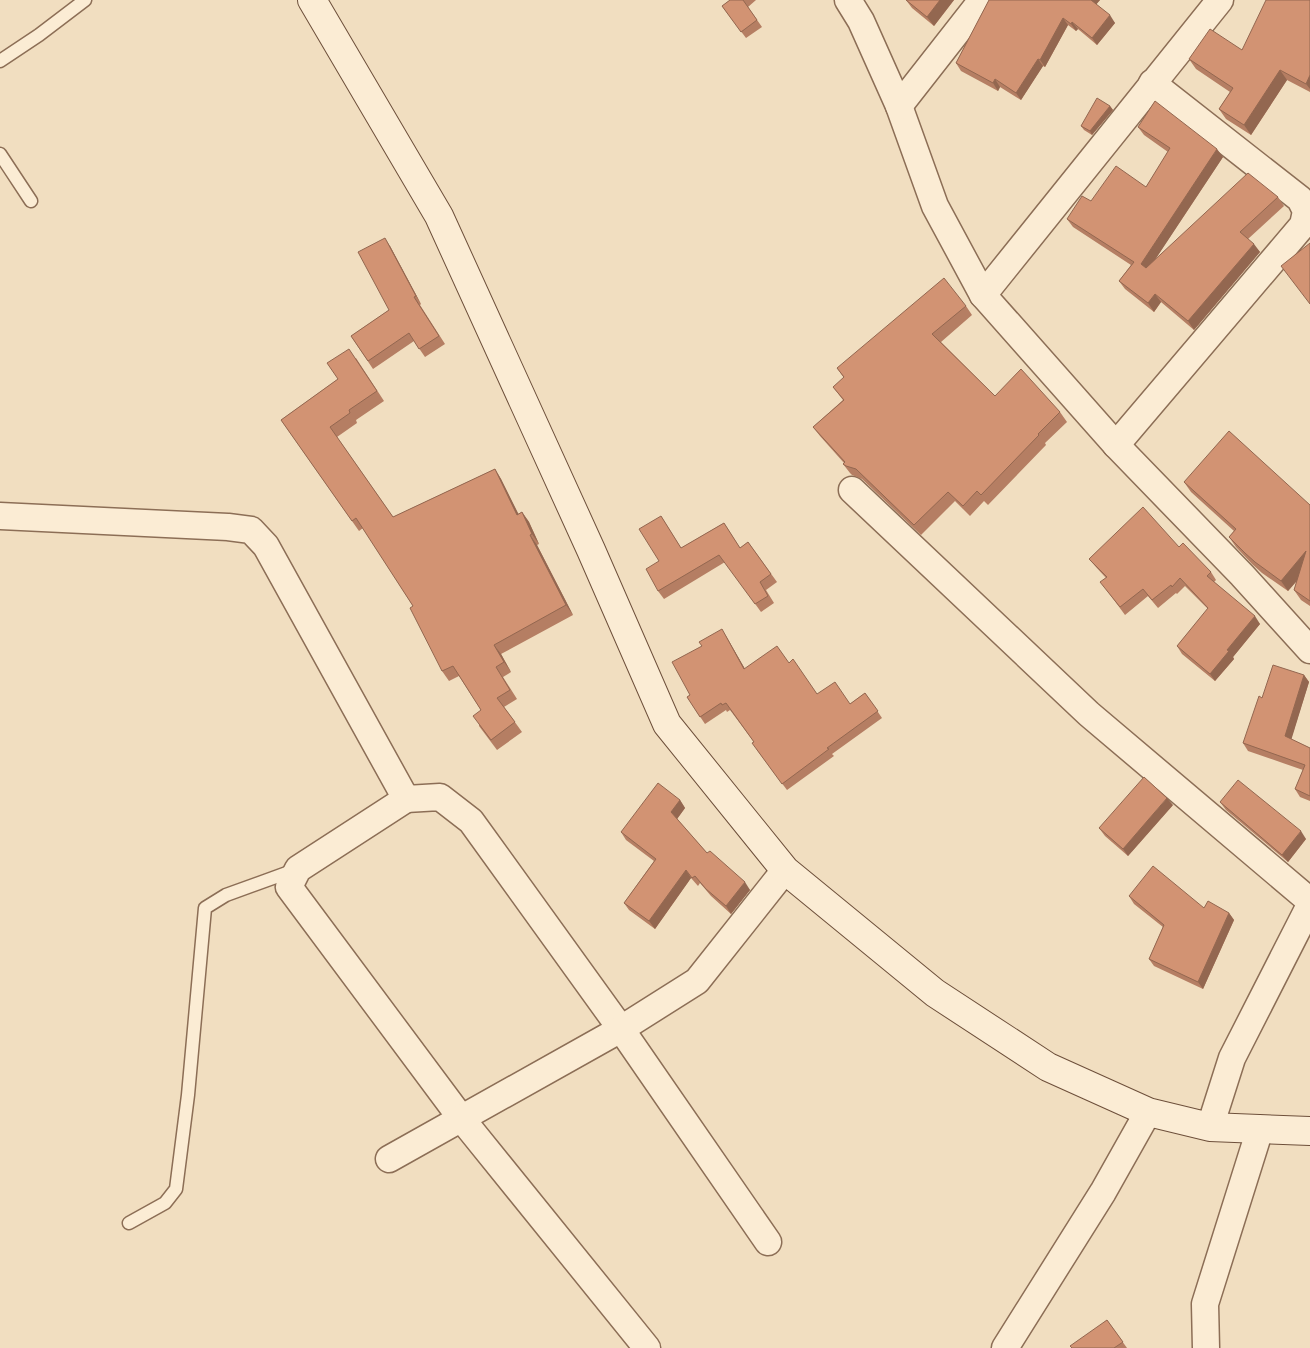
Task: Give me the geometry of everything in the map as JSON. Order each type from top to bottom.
[{"type":"street","points":[[312,0],[439,216],[591,550],[667,724],[785,870],[935,993],[1048,1067],[1148,1112],[1210,1127],[1310,1131]]},
{"type":"street","points":[[848,0],[862,21],[900,106],[935,206],[983,295],[1116,445],[1242,575],[1310,650]]},
{"type":"street","points":[[900,106],[982,0]]},
{"type":"street","points":[[983,295],[1220,0]]},
{"type":"street","points":[[1116,445],[1303,225],[1306,211],[1300,199],[1152,84]]},
{"type":"street","points":[[852,490],[1089,714],[1310,903],[1232,1058],[1210,1127]]},
{"type":"street","points":[[0,516],[228,527],[250,530],[266,546],[406,799]]},
{"type":"street","points":[[647,1348],[461,1118],[289,887],[298,869],[406,799],[440,797],[471,821],[621,1029],[768,1242]]},
{"type":"street","points":[[389,1158],[621,1029],[697,981],[785,870]]},
{"type":"street","points":[[1005,1348],[1103,1192],[1148,1112]]},
{"type":"street","points":[[1206,1348],[1206,1304],[1260,1129]]},
{"type":"lane","points":[[0,61],[39,35],[85,0]]},
{"type":"lane","points":[[0,154],[30,201]]},
{"type":"lane","points":[[130,1223],[165,1203],[176,1189],[188,1095],[205,908],[226,895],[298,869]]},
{"type":"building","points":[[730,0],[743,0],[757,20],[741,32],[722,6]]},
{"type":"building","points":[[906,0],[940,0],[927,17]]},
{"type":"building","points":[[989,0],[1091,0],[1110,15],[1092,38],[1072,22],[1071,24],[1063,18],[1040,60],[1038,59],[1016,93],[995,79],[993,83],[956,63]]},
{"type":"building","points":[[1266,0],[1310,0],[1310,75],[1306,84],[1280,70],[1244,125],[1219,109],[1233,88],[1189,59],[1210,29],[1242,50]]},
{"type":"building","points":[[1097,98],[1110,106],[1090,131],[1081,126]]},
{"type":"building","points":[[1155,101],[1217,149],[1141,264],[1146,268],[1248,173],[1278,197],[1240,232],[1254,244],[1188,321],[1155,294],[1148,303],[1119,281],[1134,262],[1067,219],[1082,196],[1091,201],[1116,166],[1146,187],[1170,148],[1138,127]]},
{"type":"building","points":[[385,238],[416,296],[414,297],[439,336],[419,349],[409,333],[368,361],[351,336],[389,310],[358,252]]},
{"type":"building","points":[[1310,243],[1310,304],[1281,266]]},
{"type":"building","points":[[944,278],[966,306],[932,334],[995,396],[1021,369],[1060,412],[981,495],[977,491],[963,506],[948,492],[914,525],[856,469],[843,464],[845,462],[813,427],[844,400],[833,387],[844,377],[837,368]]},
{"type":"building","points":[[349,349],[377,391],[349,410],[350,413],[330,427],[393,517],[495,469],[517,515],[522,512],[532,534],[530,535],[566,605],[494,645],[504,662],[496,667],[510,690],[497,698],[515,722],[491,740],[473,716],[481,710],[453,666],[442,671],[410,608],[413,606],[356,518],[352,521],[281,420],[338,379],[327,363]]},
{"type":"building","points":[[1229,431],[1310,505],[1310,601],[1294,590],[1306,551],[1281,581],[1255,562],[1229,537],[1236,529],[1184,482]]},
{"type":"building","points":[[1143,507],[1179,547],[1183,543],[1211,572],[1207,576],[1255,616],[1210,674],[1177,646],[1208,608],[1180,578],[1172,587],[1171,585],[1152,600],[1143,589],[1120,607],[1100,582],[1107,577],[1089,559]]},
{"type":"building","points":[[661,516],[681,548],[724,523],[740,548],[748,542],[771,574],[760,582],[768,596],[755,604],[719,555],[658,591],[646,569],[659,561],[639,529]]},
{"type":"building","points":[[722,629],[744,669],[777,646],[789,663],[793,659],[817,694],[835,682],[850,704],[865,693],[878,711],[782,784],[726,703],[722,705],[721,703],[700,717],[687,697],[690,695],[672,662],[702,646],[699,642]]},
{"type":"building","points":[[1273,665],[1304,675],[1285,736],[1310,748],[1310,796],[1295,789],[1305,765],[1243,743],[1259,696],[1262,698]]},
{"type":"building","points":[[1144,777],[1167,798],[1123,849],[1099,828]]},
{"type":"building","points":[[1238,780],[1301,831],[1282,855],[1220,802]]},
{"type":"building","points":[[658,783],[680,800],[671,812],[707,853],[710,851],[745,882],[726,906],[706,889],[695,876],[692,878],[686,870],[649,921],[624,903],[656,859],[621,832]]},
{"type":"building","points":[[1153,866],[1204,908],[1208,901],[1229,913],[1198,982],[1149,959],[1164,925],[1129,896]]},
{"type":"building","points":[[1107,1320],[1123,1342],[1114,1348],[1072,1348],[1070,1346]]}]
